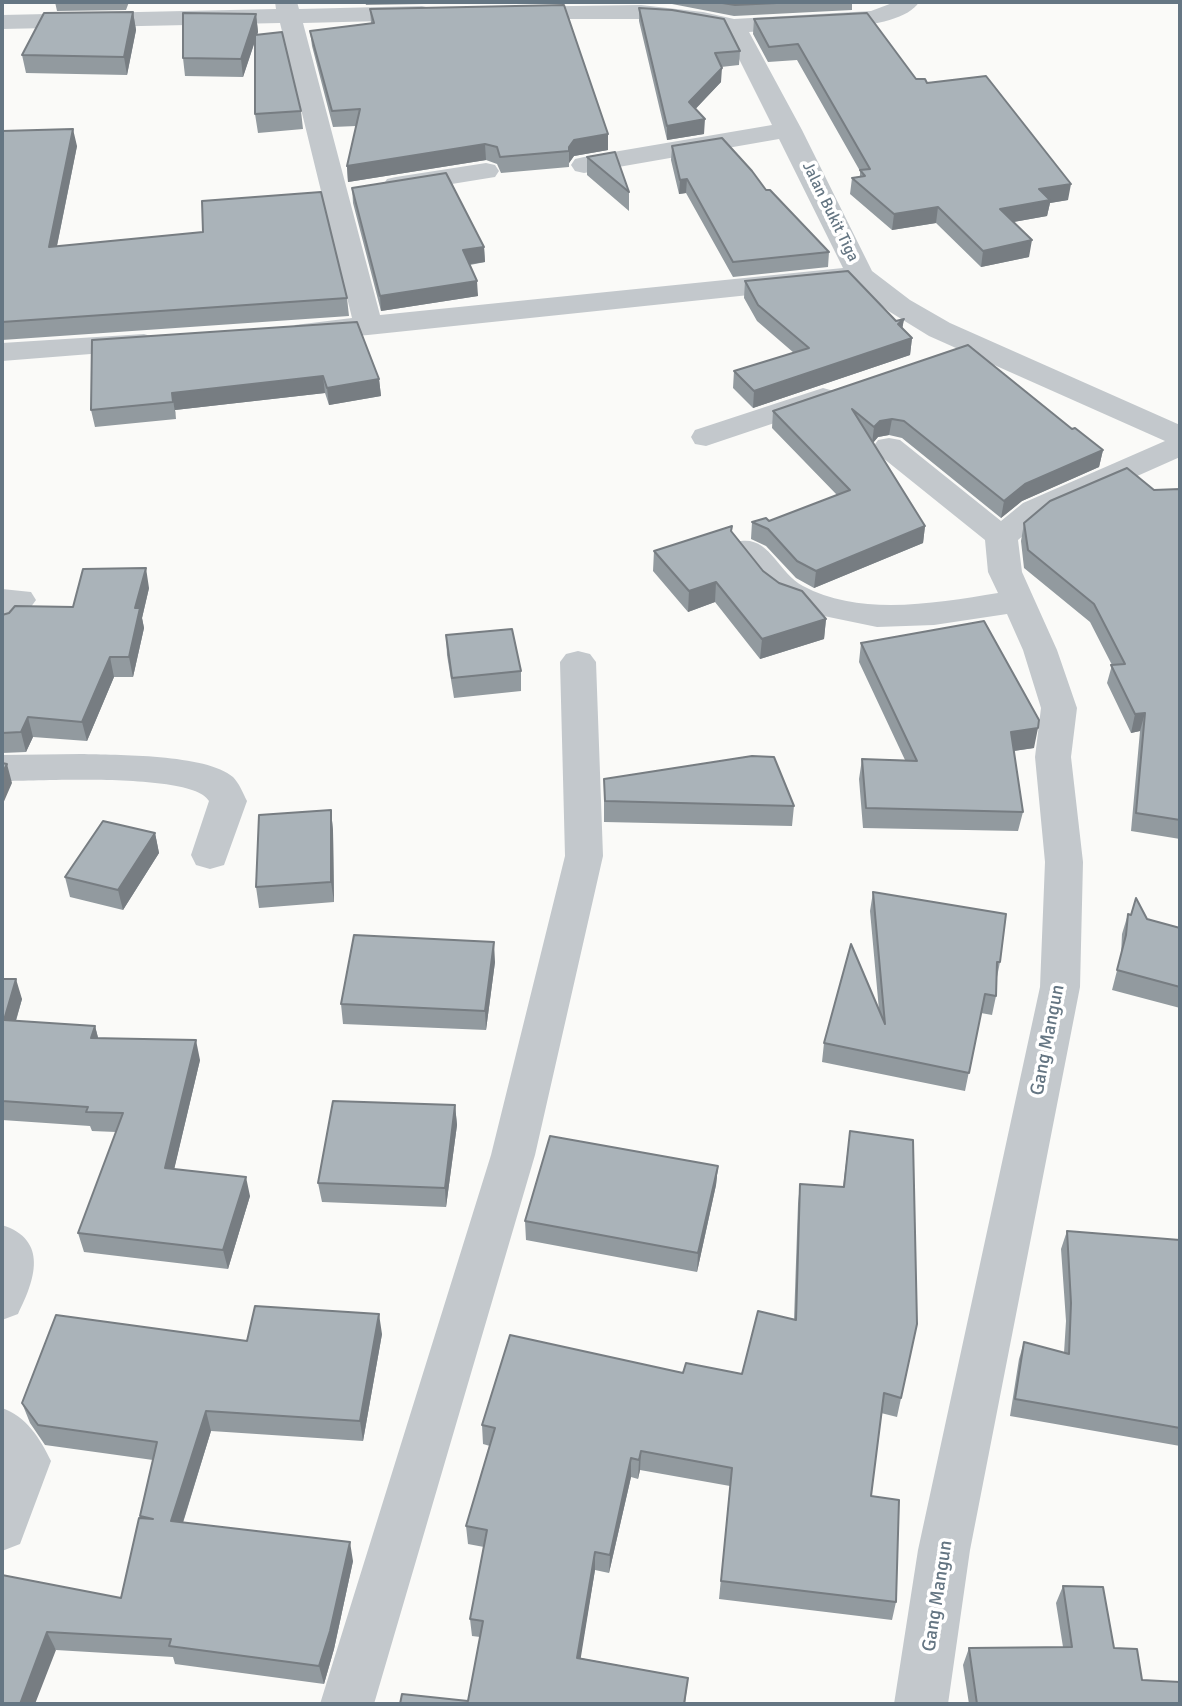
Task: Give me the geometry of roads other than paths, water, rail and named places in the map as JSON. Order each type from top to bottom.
[{"type":"street","points":[[486,12],[611,10],[672,14],[734,26],[874,18],[900,9],[908,2]]},
{"type":"street","points":[[288,9],[368,326]]},
{"type":"street","points":[[5,27],[288,9],[444,13]]},
{"type":"street","name":"Jalan Bukit Tiga","points":[[734,26],[789,130],[860,275],[890,302],[971,347],[1180,436]]},
{"type":"street","points":[[584,165],[789,130]]},
{"type":"street","points":[[335,195],[486,171]]},
{"type":"street","points":[[274,333],[368,326],[860,275]]},
{"type":"street","points":[[2,352],[166,341]]},
{"type":"street","points":[[931,361],[971,347]]},
{"type":"street","points":[[706,437],[852,388]]},
{"type":"street","points":[[889,447],[1000,537],[1034,510],[1180,446]]},
{"type":"street","name":"Gang Mangun","points":[[921,1704],[944,1550],[1060,987],[1064,862],[1053,757],[1059,708],[1040,650],[1004,572],[1000,537]]},
{"type":"street","points":[[748,549],[776,582],[790,593],[819,604],[877,616],[934,614],[1018,601]]},
{"type":"street","points":[[2,600],[19,600],[2,622]]},
{"type":"street","points":[[347,1704],[513,1154],[584,856],[578,662]]},
{"type":"street","points":[[2,768],[133,769],[198,776],[219,785],[228,801],[210,855]]},
{"type":"street","points":[[2,1244],[9,1251],[12,1275],[2,1300]]},
{"type":"street","points":[[2,1430],[26,1461],[2,1527]]}]
